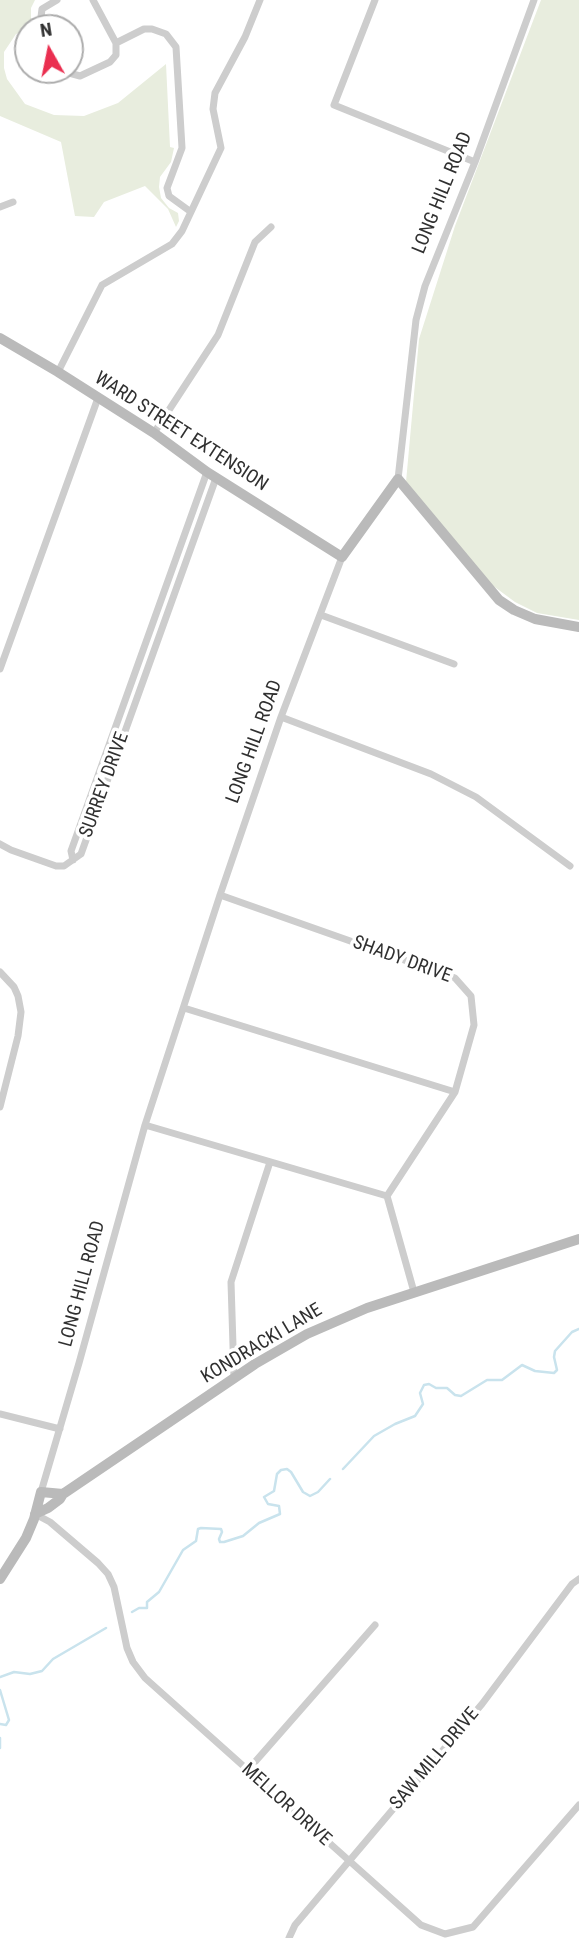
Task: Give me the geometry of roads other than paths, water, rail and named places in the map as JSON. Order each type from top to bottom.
[{"type":"main road","name":"WARD STREET EXTENSION","points":[[0,338],[154,433],[211,475],[342,557]]},
{"type":"main road","name":"LONG HILL ROAD","points":[[342,557],[398,479]]},
{"type":"main road","points":[[398,479],[499,600],[514,610],[535,618],[579,627]]},
{"type":"main road","name":"KONDRACKI LANE","points":[[35,1514],[48,1508],[63,1494],[234,1378],[320,1327],[355,1312],[579,1238]]},
{"type":"main road","name":"LONG HILL ROAD","points":[[35,1514],[41,1492]]},
{"type":"main road","points":[[41,1492],[63,1494]]},
{"type":"main road","points":[[0,1579],[19,1550],[35,1514]]},
{"type":"street","points":[[41,14],[42,9],[57,0]]},
{"type":"street","points":[[84,74],[110,62],[116,55],[116,43],[93,0]]},
{"type":"street","points":[[58,372],[102,285],[172,244],[182,231],[221,148],[213,109],[215,93],[245,37],[260,0]]},
{"type":"street","points":[[375,0],[334,105],[475,162]]},
{"type":"street","name":"LONG HILL ROAD","points":[[398,479],[416,320],[425,286],[475,162],[534,0]]},
{"type":"street","points":[[116,43],[144,29],[152,29],[166,34],[176,47],[182,148],[167,193],[191,212]]},
{"type":"street","points":[[0,207],[13,202]]},
{"type":"street","points":[[154,433],[218,335],[256,242],[271,227]]},
{"type":"street","points":[[0,669],[98,398]]},
{"type":"street","name":"SURREY DRIVE","points":[[0,844],[56,866],[64,866],[73,860],[71,851],[211,475]]},
{"type":"street","name":"LONG HILL ROAD","points":[[41,1492],[145,1125],[281,717],[342,557]]},
{"type":"street","points":[[321,615],[454,664]]},
{"type":"street","points":[[281,717],[431,774],[476,797],[570,866]]},
{"type":"street","name":"SHADY DRIVE","points":[[220,895],[455,978],[471,996],[474,1025],[455,1092],[387,1196]]},
{"type":"street","points":[[0,972],[17,994],[21,1023],[0,1107]]},
{"type":"street","points":[[184,1008],[455,1092]]},
{"type":"street","points":[[145,1125],[387,1196],[414,1292]]},
{"type":"street","points":[[234,1378],[231,1282],[270,1162]]},
{"type":"street","points":[[0,1414],[60,1429]]},
{"type":"street","name":"MELLOR DRIVE","points":[[35,1514],[50,1522],[108,1574],[114,1587],[127,1648],[141,1673],[156,1689],[421,1925],[445,1934],[473,1927],[579,1805]]},
{"type":"street","name":"SAW MILL DRIVE","points":[[289,1938],[295,1925],[482,1704],[572,1584],[579,1579]]},
{"type":"street","points":[[247,1771],[375,1625]]},
{"type":"waterway","points":[[343,1469],[374,1436],[415,1416],[423,1404],[420,1393],[424,1385],[447,1388],[455,1395],[461,1396],[487,1380],[502,1380],[522,1365],[535,1371],[554,1373],[557,1370],[555,1351],[572,1332],[579,1329]]},
{"type":"waterway","points":[[132,1612],[147,1608],[147,1602],[159,1592],[183,1550],[196,1541],[198,1529],[221,1529],[219,1539],[224,1542],[243,1536],[259,1523],[280,1514],[279,1506],[268,1504],[264,1497],[274,1491],[277,1474],[281,1470],[287,1469],[291,1472],[303,1492],[310,1496],[318,1492],[330,1479]]},
{"type":"waterway","points":[[0,1677],[14,1672],[30,1674],[42,1671],[53,1659],[106,1628]]},
{"type":"waterway","points":[[0,1690],[9,1720],[6,1725],[0,1724]]},
{"type":"waterway","points":[[0,1738],[0,1748]]}]
